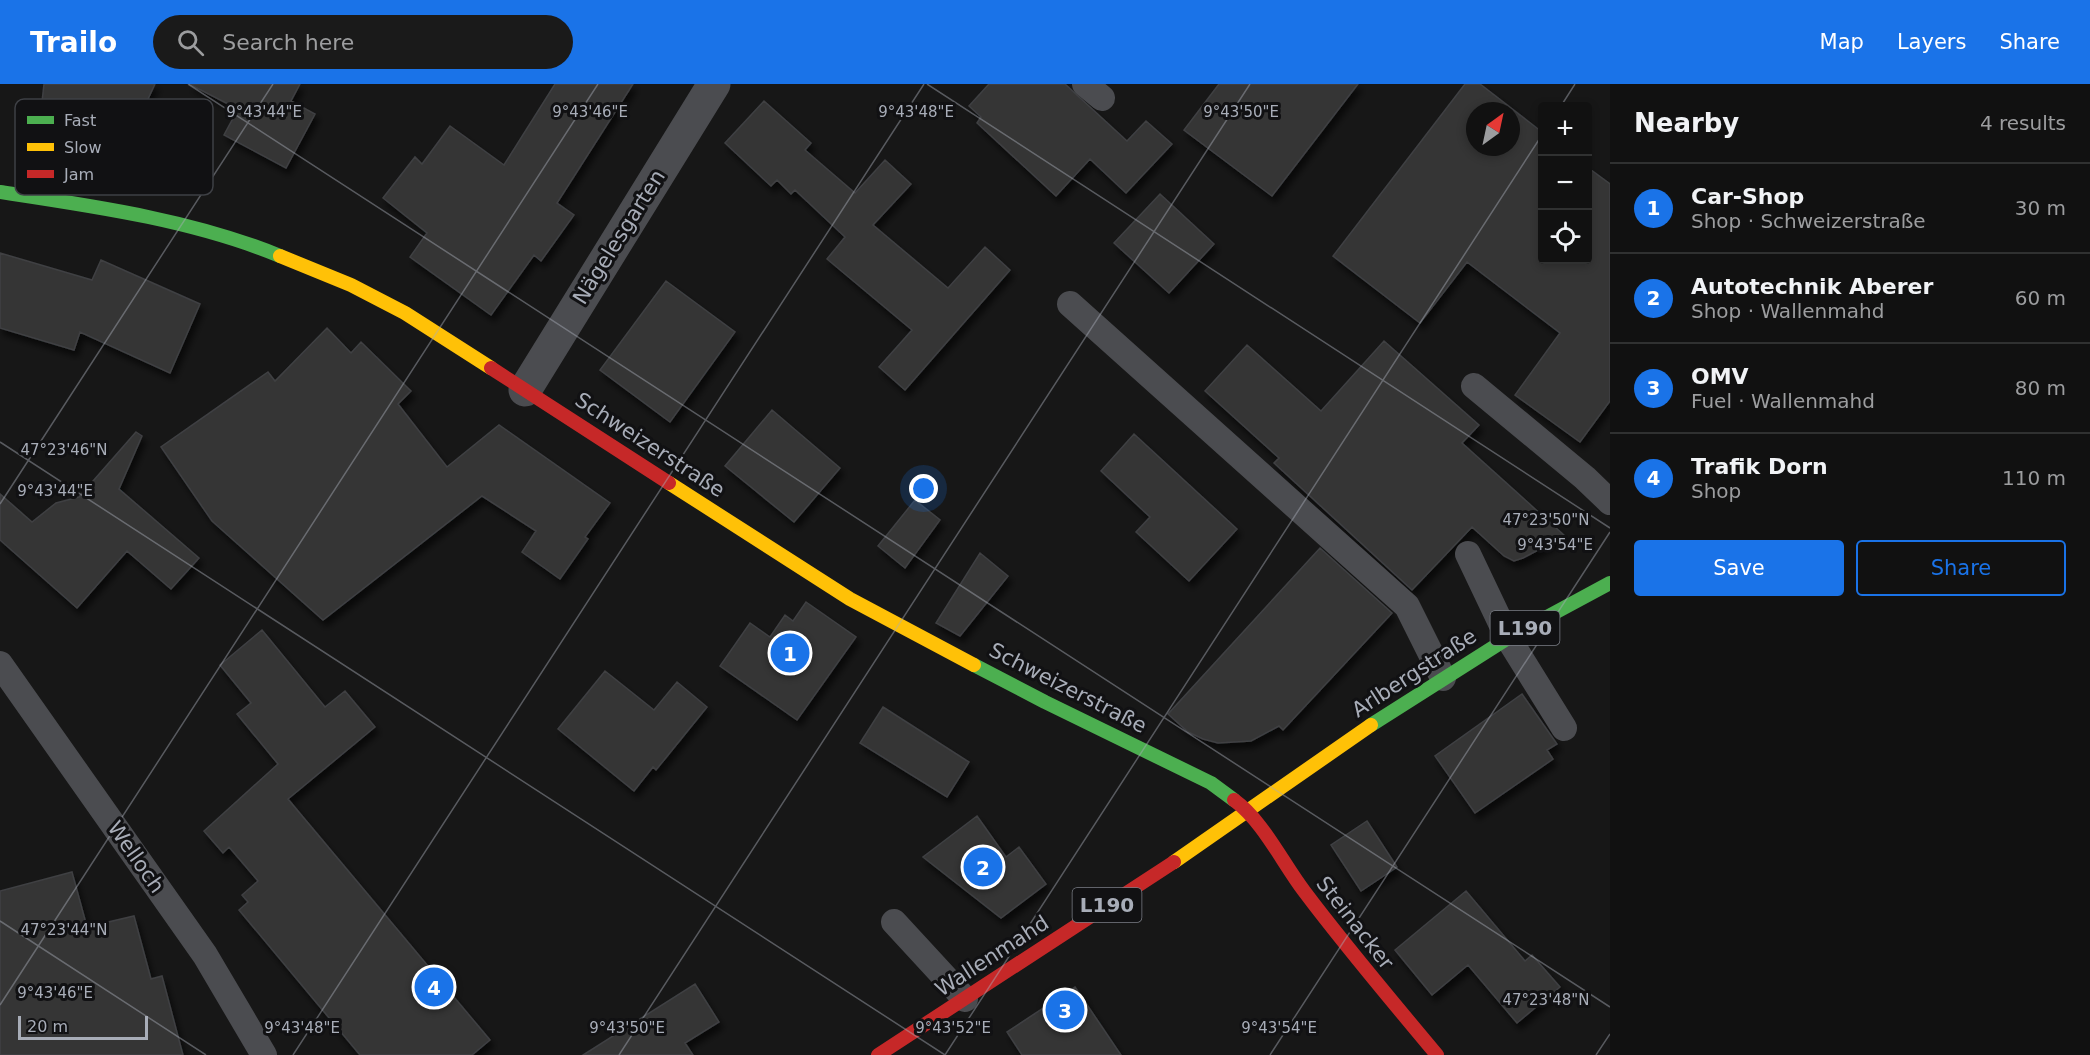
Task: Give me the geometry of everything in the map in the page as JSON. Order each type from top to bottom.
[{"type":"street","name":"Nägelesgarten","points":[[525,390],[714,84]]},
{"type":"street","name":"Schweizerstraße","points":[[0,192],[15,194]]},
{"type":"street","name":"Schweizerstraße","points":[[19,195],[129,212],[254,245],[351,285],[405,313],[850,599],[1045,702],[1211,783],[1248,810]]},
{"type":"street","name":"Arlbergstraße","points":[[1248,810],[1330,752],[1443,678],[1508,638],[1610,583]]},
{"type":"street","name":"Wallenmahd","points":[[878,1055],[1180,858],[1248,810]]},
{"type":"street","name":"Steinacker","points":[[1248,810],[1292,875],[1357,962],[1437,1055]]},
{"type":"lane","points":[[1070,304],[1407,606],[1443,678]]},
{"type":"lane","points":[[1474,386],[1585,478],[1610,502]]},
{"type":"lane","points":[[1468,554],[1508,638],[1564,728]]},
{"type":"lane","name":"Welloch","points":[[0,664],[205,955],[264,1055]]},
{"type":"lane","points":[[894,922],[965,999]]},
{"type":"building","points":[[44,84],[155,84],[148,99],[42,99]]},
{"type":"building","points":[[189,84],[300,84],[291,101],[315,114],[286,168],[224,135],[238,109]]},
{"type":"building","points":[[555,84],[633,84],[557,203],[574,215],[541,261],[534,255],[491,315],[410,257],[427,233],[383,198],[415,157],[422,164],[450,126],[504,165]]},
{"type":"building","points":[[989,84],[1065,84],[1127,141],[1146,121],[1172,144],[1126,193],[1090,159],[1056,196],[977,123],[981,117],[969,106]]},
{"type":"building","points":[[1219,84],[1358,84],[1272,196],[1184,130]]},
{"type":"building","points":[[1465,84],[1480,84],[1503,102],[1466,102],[1466,156],[1520,156],[1520,115],[1538,129],[1538,264],[1592,264],[1592,171],[1610,184],[1610,401],[1580,442],[1515,395],[1560,333],[1467,262],[1420,323],[1333,256]]},
{"type":"building","points":[[764,101],[811,143],[805,150],[855,193],[885,160],[911,184],[873,225],[948,288],[985,247],[1010,270],[905,390],[879,367],[912,330],[827,259],[845,237],[795,190],[791,194],[777,180],[771,186],[725,143]]},
{"type":"building","points":[[1160,194],[1214,244],[1169,293],[1114,243]]},
{"type":"building","points":[[0,253],[92,280],[101,260],[200,304],[170,373],[80,332],[74,350],[0,328]]},
{"type":"building","points":[[666,281],[735,332],[670,422],[600,370]]},
{"type":"building","points":[[327,328],[351,353],[361,342],[411,391],[398,404],[447,467],[499,425],[610,503],[585,537],[588,539],[560,579],[522,552],[536,531],[482,496],[323,620],[212,521],[161,447],[268,372],[275,381]]},
{"type":"building","points":[[1384,341],[1479,425],[1462,443],[1565,536],[1514,561],[1504,556],[1472,527],[1412,590],[1274,463],[1279,458],[1205,391],[1247,345],[1321,411]]},
{"type":"building","points":[[772,410],[840,468],[794,522],[725,466]]},
{"type":"building","points":[[136,432],[142,436],[119,489],[199,558],[171,589],[127,551],[77,608],[0,540],[0,494],[32,522],[56,503],[79,497]]},
{"type":"building","points":[[1134,434],[1237,529],[1189,581],[1136,532],[1150,517],[1101,471]]},
{"type":"building","points":[[915,500],[940,520],[905,568],[878,546]]},
{"type":"building","points":[[1320,548],[1392,613],[1283,730],[1279,726],[1251,741],[1218,743],[1188,732],[1168,714]]},
{"type":"building","points":[[980,553],[1008,576],[960,636],[936,623]]},
{"type":"building","points":[[806,602],[856,637],[797,720],[720,666],[750,623],[770,637],[785,615],[793,621]]},
{"type":"building","points":[[262,630],[325,707],[345,691],[375,727],[288,799],[490,1040],[472,1055],[360,1055],[239,910],[248,902],[242,895],[258,881],[229,847],[223,853],[204,831],[278,764],[237,714],[251,703],[220,665]]},
{"type":"building","points":[[605,671],[654,710],[677,682],[707,707],[656,770],[653,767],[634,791],[558,729]]},
{"type":"building","points":[[1522,694],[1557,744],[1547,750],[1553,759],[1475,813],[1435,756]]},
{"type":"building","points":[[883,707],[969,762],[947,797],[860,743]]},
{"type":"building","points":[[977,816],[1006,857],[1019,847],[1046,884],[1001,918],[923,857]]},
{"type":"building","points":[[1367,821],[1397,867],[1361,891],[1331,845]]},
{"type":"building","points":[[72,872],[87,927],[134,916],[151,979],[162,976],[183,1055],[0,1055],[0,891]]},
{"type":"building","points":[[1466,891],[1525,961],[1532,955],[1560,987],[1517,1023],[1468,965],[1432,995],[1395,950]]},
{"type":"building","points":[[695,984],[719,1022],[685,1043],[693,1055],[583,1055]]},
{"type":"building","points":[[1075,987],[1121,1055],[1022,1055],[1007,1032]]},
{"type":"traffic: fast","points":[[0,192],[15,194]]},
{"type":"traffic: fast","points":[[19,195],[107,209],[178,224],[247,243],[280,256]]},
{"type":"traffic: fast","points":[[1371,725],[1508,638],[1610,583]]},
{"type":"traffic: fast","points":[[974,665],[1211,783],[1234,800]]},
{"type":"traffic: slow","points":[[280,256],[351,285],[405,313],[491,368]]},
{"type":"traffic: slow","points":[[669,483],[850,599],[974,665]]},
{"type":"traffic: slow","points":[[1174,862],[1371,725]]},
{"type":"traffic: jam","points":[[491,368],[669,483]]},
{"type":"traffic: jam","points":[[1234,800],[1254,819],[1320,912],[1437,1055]]},
{"type":"traffic: jam","points":[[878,1055],[1174,862]]},
{"type":"place","name":"Car-Shop","points":[[790,653]]},
{"type":"place","name":"Autotechnik Aberer","points":[[983,867]]},
{"type":"place","name":"Trafik Dorn","points":[[434,987]]},
{"type":"place","name":"OMV","points":[[1065,1010]]}]
